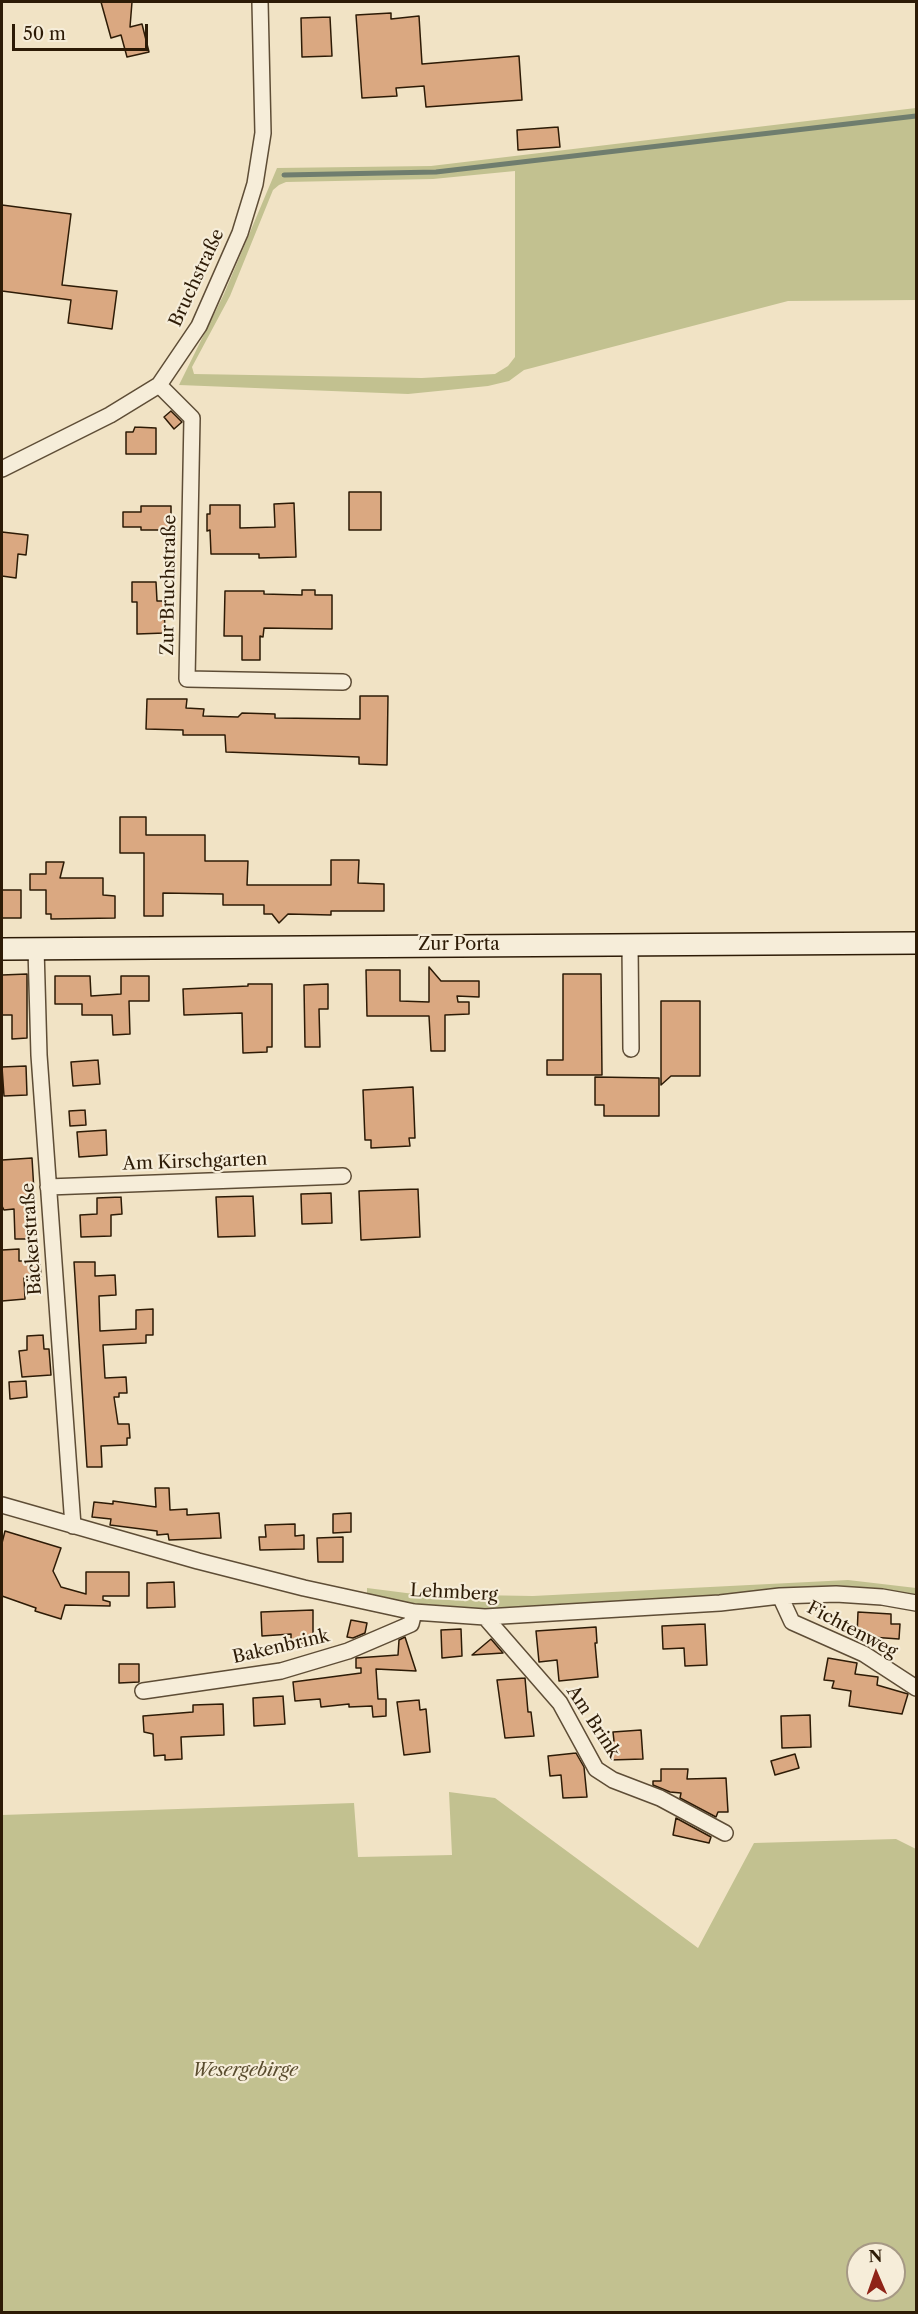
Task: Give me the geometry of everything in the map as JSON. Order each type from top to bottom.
[{"type":"main road","name":"Zur Porta","points":[[2,949],[916,943]]},
{"type":"street","name":"Bruchstraße","points":[[2,469],[110,415],[159,385],[199,326],[240,233],[255,184],[263,133],[260,2]]},
{"type":"street","name":"Zur Bruchstraße","points":[[159,385],[192,418],[187,679],[343,682]]},
{"type":"street","points":[[630,944],[631,1048]]},
{"type":"street","name":"Bäckerstraße","points":[[36,948],[39,1055],[73,1526]]},
{"type":"street","name":"Am Kirschgarten","points":[[48,1187],[343,1176]]},
{"type":"street","name":"Lehmberg","points":[[2,1505],[304,1588],[414,1612],[484,1617],[836,1594],[882,1597],[916,1603]]},
{"type":"street","name":"Fichtenweg","points":[[780,1596],[792,1622],[864,1654],[916,1688]]},
{"type":"street","name":"Bakenbrink","points":[[143,1691],[281,1671],[348,1651],[411,1624],[414,1612]]},
{"type":"street","name":"Am Brink","points":[[484,1617],[560,1703],[596,1769],[613,1780],[660,1798],[725,1833]]},
{"type":"green space","points":[[916,108],[916,300],[788,301],[524,370],[509,381],[488,386],[408,394],[179,385],[224,294],[277,168],[431,166]],"holes":[[[515,171],[515,357],[508,366],[495,374],[422,378],[194,374],[192,367],[230,296],[273,190],[279,185],[286,182],[433,179]]]},
{"type":"green space","points":[[848,1580],[916,1588],[916,1609],[845,1600],[770,1606],[506,1618],[367,1604],[367,1588],[414,1594],[533,1596]]},
{"type":"green space","name":"Wesergebirge","points":[[449,1792],[495,1798],[698,1948],[754,1843],[896,1839],[916,1849],[916,2312],[2,2312],[2,1815],[354,1803],[358,1857],[452,1855]]},
{"type":"building","points":[[101,2],[132,2],[130,27],[142,24],[149,52],[127,57],[121,35],[111,38]]},
{"type":"building","points":[[391,13],[391,19],[419,16],[422,64],[519,56],[522,100],[426,107],[424,86],[396,88],[397,96],[362,98],[356,15]]},
{"type":"building","points":[[330,17],[332,56],[302,57],[301,18]]},
{"type":"building","points":[[558,127],[560,147],[518,150],[517,130]]},
{"type":"building","points":[[2,205],[71,214],[62,285],[117,291],[112,329],[68,323],[71,300],[2,291]]},
{"type":"building","points":[[171,411],[182,422],[174,429],[164,417]]},
{"type":"building","points":[[135,427],[156,428],[156,454],[126,454],[126,432],[133,432]]},
{"type":"building","points":[[349,492],[381,492],[381,530],[349,530]]},
{"type":"building","points":[[294,503],[296,557],[259,558],[259,554],[211,554],[210,530],[207,531],[207,514],[210,514],[210,505],[240,505],[240,528],[275,527],[274,504]]},
{"type":"building","points":[[141,506],[171,506],[171,530],[141,530],[141,527],[123,527],[123,512],[141,512]]},
{"type":"building","points":[[2,532],[28,535],[26,555],[18,554],[16,578],[2,576]]},
{"type":"building","points":[[132,582],[156,582],[157,601],[164,601],[165,633],[137,634],[137,602],[132,602]]},
{"type":"building","points":[[302,590],[315,590],[315,595],[332,595],[332,629],[264,628],[263,637],[260,636],[260,660],[242,660],[242,636],[224,636],[225,591],[264,591],[264,594],[302,595]]},
{"type":"building","points":[[360,696],[388,696],[387,765],[359,764],[359,757],[226,752],[225,735],[183,735],[183,730],[146,729],[147,699],[187,699],[186,708],[204,709],[203,716],[238,717],[242,713],[275,714],[275,718],[360,719]]},
{"type":"building","points":[[120,817],[146,817],[146,835],[205,835],[205,861],[248,861],[247,885],[331,885],[331,860],[359,860],[358,883],[384,884],[384,911],[331,911],[331,915],[288,914],[279,923],[272,914],[264,914],[264,905],[223,905],[223,894],[163,893],[163,916],[144,916],[144,853],[120,853]]},
{"type":"building","points":[[46,862],[64,862],[60,878],[103,878],[103,895],[115,896],[115,918],[51,919],[51,914],[46,914],[46,890],[30,890],[30,874],[46,874]]},
{"type":"building","points":[[2,890],[21,890],[21,918],[2,918]]},
{"type":"building","points":[[429,967],[441,981],[479,981],[479,997],[457,996],[458,1002],[469,1002],[469,1014],[445,1015],[445,1051],[431,1051],[429,1016],[367,1016],[366,970],[400,970],[400,1001],[429,1002]]},
{"type":"building","points":[[27,974],[27,1038],[12,1039],[12,1015],[2,1015],[2,975]]},
{"type":"building","points":[[563,974],[601,974],[602,1075],[547,1075],[547,1060],[563,1060]]},
{"type":"building","points":[[55,976],[90,976],[91,996],[121,994],[121,976],[149,976],[149,1001],[129,1001],[130,1034],[113,1035],[112,1015],[82,1015],[82,1004],[55,1004]]},
{"type":"building","points":[[248,984],[272,984],[272,1047],[267,1047],[267,1052],[243,1053],[242,1013],[184,1015],[183,989],[248,986]]},
{"type":"building","points":[[328,984],[328,1009],[319,1009],[320,1047],[305,1047],[304,985]]},
{"type":"building","points":[[661,1001],[700,1001],[700,1076],[671,1076],[661,1085]]},
{"type":"building","points":[[98,1060],[100,1084],[73,1086],[71,1062]]},
{"type":"building","points":[[26,1066],[27,1095],[4,1096],[2,1067]]},
{"type":"building","points":[[595,1077],[659,1078],[659,1116],[604,1116],[604,1105],[595,1105]]},
{"type":"building","points":[[413,1087],[415,1138],[409,1138],[410,1146],[371,1148],[371,1140],[365,1140],[363,1090]]},
{"type":"building","points":[[85,1110],[86,1125],[70,1126],[69,1111]]},
{"type":"building","points":[[106,1130],[107,1155],[79,1157],[77,1132]]},
{"type":"building","points":[[32,1158],[35,1208],[29,1208],[31,1239],[15,1239],[14,1209],[4,1210],[2,1206],[2,1160]]},
{"type":"building","points":[[418,1189],[420,1237],[361,1240],[359,1191]]},
{"type":"building","points":[[331,1193],[332,1223],[302,1224],[301,1194]]},
{"type":"building","points":[[253,1196],[255,1236],[218,1237],[216,1197]]},
{"type":"building","points":[[121,1197],[122,1214],[111,1215],[111,1236],[81,1237],[80,1215],[97,1214],[97,1198]]},
{"type":"building","points":[[19,1249],[19,1261],[40,1261],[41,1277],[24,1278],[25,1299],[2,1301],[2,1250]]},
{"type":"building","points":[[74,1262],[95,1262],[95,1276],[115,1275],[116,1295],[99,1296],[100,1331],[136,1329],[136,1310],[153,1309],[153,1335],[146,1335],[146,1343],[103,1345],[105,1378],[126,1377],[127,1393],[119,1393],[119,1397],[114,1397],[118,1424],[129,1424],[130,1438],[127,1438],[127,1445],[101,1446],[102,1467],[87,1467]]},
{"type":"building","points":[[43,1335],[44,1349],[49,1349],[51,1375],[22,1377],[19,1351],[27,1350],[27,1336]]},
{"type":"building","points":[[26,1381],[27,1397],[10,1399],[9,1382]]},
{"type":"building","points":[[155,1488],[169,1488],[170,1510],[187,1509],[187,1515],[219,1513],[221,1538],[169,1540],[168,1534],[157,1535],[157,1531],[110,1525],[111,1519],[92,1517],[94,1502],[113,1504],[113,1501],[156,1507]]},
{"type":"building","points":[[351,1513],[351,1532],[333,1533],[333,1514]]},
{"type":"building","points":[[295,1524],[295,1536],[304,1535],[304,1549],[260,1550],[259,1537],[266,1537],[265,1525]]},
{"type":"building","points":[[5,1531],[61,1548],[53,1571],[61,1587],[86,1594],[86,1572],[129,1572],[129,1596],[103,1596],[103,1600],[110,1602],[110,1606],[65,1605],[61,1619],[35,1611],[36,1608],[2,1596],[2,1543]]},
{"type":"building","points":[[343,1537],[343,1562],[318,1562],[317,1538]]},
{"type":"building","points":[[174,1582],[175,1607],[147,1608],[147,1583]]},
{"type":"building","points":[[313,1610],[313,1643],[291,1644],[291,1634],[262,1636],[261,1612]]},
{"type":"building","points":[[858,1612],[891,1614],[891,1624],[900,1624],[899,1639],[857,1636]]},
{"type":"building","points":[[351,1620],[367,1623],[365,1633],[353,1638],[347,1637]]},
{"type":"building","points":[[705,1624],[707,1665],[685,1666],[684,1648],[663,1649],[662,1626]]},
{"type":"building","points":[[596,1627],[598,1677],[559,1681],[557,1660],[539,1662],[536,1631]]},
{"type":"building","points":[[461,1629],[462,1656],[442,1658],[441,1630]]},
{"type":"building","points":[[405,1637],[416,1671],[376,1669],[378,1699],[386,1699],[386,1716],[373,1717],[372,1706],[349,1707],[349,1704],[321,1707],[320,1699],[295,1701],[293,1682],[361,1673],[361,1668],[356,1668],[356,1658],[398,1655],[399,1640]]},
{"type":"building","points":[[491,1639],[503,1653],[472,1655]]},
{"type":"building","points":[[828,1658],[857,1663],[855,1674],[878,1677],[877,1685],[908,1694],[902,1714],[849,1706],[851,1691],[832,1688],[834,1681],[824,1680]]},
{"type":"building","points":[[119,1664],[139,1664],[139,1682],[119,1683]]},
{"type":"building","points":[[525,1678],[528,1712],[531,1712],[534,1736],[505,1738],[497,1680]]},
{"type":"building","points":[[283,1696],[285,1724],[254,1726],[253,1698]]},
{"type":"building","points":[[419,1700],[420,1710],[426,1709],[430,1752],[404,1755],[397,1702]]},
{"type":"building","points":[[223,1704],[224,1735],[181,1737],[182,1759],[165,1760],[165,1755],[154,1756],[153,1734],[144,1732],[143,1716],[193,1712],[193,1705]]},
{"type":"building","points":[[810,1715],[811,1747],[782,1748],[781,1716]]},
{"type":"building","points":[[641,1730],[643,1759],[610,1760],[609,1741],[614,1741],[613,1732]]},
{"type":"building","points":[[576,1753],[584,1767],[587,1797],[563,1798],[561,1775],[550,1776],[548,1756]]},
{"type":"building","points":[[795,1754],[799,1768],[775,1775],[771,1761]]},
{"type":"building","points":[[661,1769],[688,1769],[687,1779],[726,1778],[728,1812],[718,1812],[716,1817],[680,1798],[681,1793],[670,1792],[653,1785],[653,1781],[661,1781]]},
{"type":"building","points":[[676,1818],[711,1837],[709,1843],[673,1835]]},
{"type":"waterway","points":[[284,175],[436,172],[916,116]]}]
